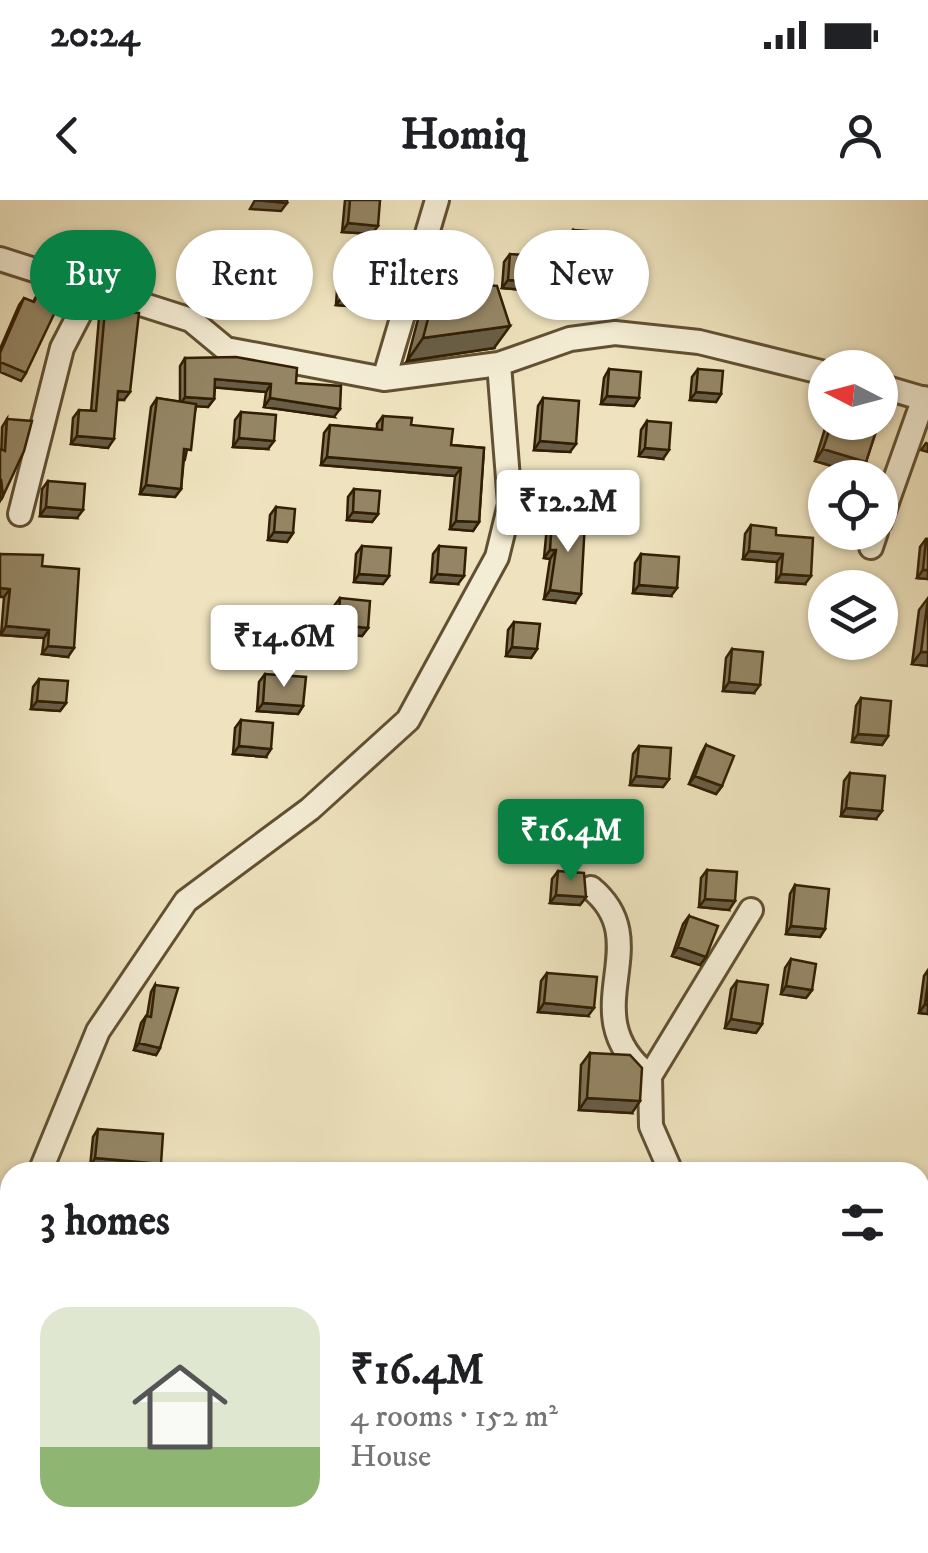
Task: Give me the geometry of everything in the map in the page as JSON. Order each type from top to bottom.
[{"type":"street","points":[[384,379],[437,200]]},
{"type":"street","points":[[0,259],[30,268]]},
{"type":"street","points":[[156,309],[190,320],[226,349],[384,379],[499,364],[570,339],[615,333],[699,342],[808,368]]},
{"type":"street","points":[[20,514],[62,348],[76,320]]},
{"type":"street","points":[[44,1162],[98,1031],[186,901],[310,810],[408,720],[498,557],[510,504],[499,364]]},
{"type":"street","points":[[898,391],[926,399],[898,474]]},
{"type":"street","points":[[590,888],[617,918],[621,954],[612,981],[620,1046],[650,1076]]},
{"type":"street","points":[[667,1162],[652,1126],[650,1076],[751,910]]},
{"type":"building","points":[[350,200],[380,200],[378,226],[348,223]]},
{"type":"building","points":[[510,254],[514,254],[514,280],[508,280]]},
{"type":"building","points":[[494,286],[497,286],[510,326],[423,338],[428,320],[494,320]]},
{"type":"building","points":[[24,298],[30,300],[30,320],[51,320],[26,373],[0,362],[0,353]]},
{"type":"building","points":[[104,320],[138,320],[130,392],[118,391],[114,439],[77,436],[79,410],[96,411]]},
{"type":"building","points":[[236,357],[297,368],[296,383],[341,386],[340,409],[270,398],[271,384],[215,379],[214,399],[185,397],[185,358]]},
{"type":"building","points":[[609,369],[641,372],[639,398],[607,396]]},
{"type":"building","points":[[698,369],[723,371],[721,394],[696,392]]},
{"type":"building","points":[[157,398],[196,404],[191,450],[184,449],[181,489],[146,485]]},
{"type":"building","points":[[543,398],[579,401],[576,444],[540,441]]},
{"type":"building","points":[[241,412],[276,415],[274,441],[239,438]]},
{"type":"building","points":[[383,416],[412,418],[411,425],[453,429],[451,445],[484,448],[479,522],[456,521],[461,468],[327,457],[330,425],[382,430]]},
{"type":"building","points":[[7,419],[32,421],[24,451],[3,496],[0,449],[5,451]]},
{"type":"building","points":[[647,421],[671,423],[669,450],[645,448]]},
{"type":"building","points":[[826,440],[873,440],[867,460],[823,449]]},
{"type":"building","points":[[48,481],[85,484],[83,510],[46,507]]},
{"type":"building","points":[[354,489],[380,491],[378,514],[353,512]]},
{"type":"building","points":[[276,507],[295,509],[293,533],[274,532]]},
{"type":"building","points":[[552,518],[585,521],[581,594],[550,590],[556,550],[550,550]]},
{"type":"building","points":[[751,525],[776,528],[776,535],[808,538],[808,550],[812,550],[811,570],[808,576],[781,574],[783,554],[749,551]]},
{"type":"building","points":[[926,539],[928,570],[923,570]]},
{"type":"building","points":[[362,546],[391,548],[389,576],[359,574]]},
{"type":"building","points":[[439,546],[466,548],[464,576],[437,574]]},
{"type":"building","points":[[0,554],[43,555],[42,566],[79,569],[74,648],[48,646],[49,630],[6,626],[10,589],[0,588]]},
{"type":"building","points":[[641,554],[679,557],[677,588],[639,585]]},
{"type":"building","points":[[340,598],[370,601],[368,628],[338,625]]},
{"type":"building","points":[[928,598],[928,652],[921,652]]},
{"type":"building","points":[[261,616],[294,618],[291,644],[258,641]]},
{"type":"building","points":[[514,622],[540,624],[537,649],[512,647]]},
{"type":"building","points":[[732,649],[763,652],[760,685],[729,682]]},
{"type":"building","points":[[265,674],[306,677],[303,706],[263,703]]},
{"type":"building","points":[[39,679],[68,681],[66,703],[37,701]]},
{"type":"building","points":[[861,698],[891,701],[888,736],[858,734]]},
{"type":"building","points":[[241,720],[273,723],[271,749],[239,746]]},
{"type":"building","points":[[706,745],[734,756],[722,786],[695,776]]},
{"type":"building","points":[[639,746],[671,748],[669,779],[636,776]]},
{"type":"building","points":[[850,773],[885,776],[882,811],[846,808]]},
{"type":"building","points":[[617,817],[642,819],[640,842],[616,840]]},
{"type":"building","points":[[707,870],[737,872],[735,901],[705,899]]},
{"type":"building","points":[[558,871],[584,873],[586,897],[556,895]]},
{"type":"building","points":[[795,885],[829,889],[825,929],[791,926]]},
{"type":"building","points":[[689,916],[718,926],[706,957],[678,947]]},
{"type":"building","points":[[791,959],[816,964],[812,990],[786,986]]},
{"type":"building","points":[[547,973],[597,977],[594,1008],[544,1003]]},
{"type":"building","points":[[737,981],[768,985],[762,1024],[731,1019]]},
{"type":"building","points":[[155,985],[178,988],[160,1048],[139,1043],[146,1016],[151,1017]]},
{"type":"building","points":[[590,1053],[630,1055],[642,1068],[640,1101],[587,1098]]},
{"type":"building","points":[[98,1129],[163,1134],[161,1162],[95,1158]]}]
